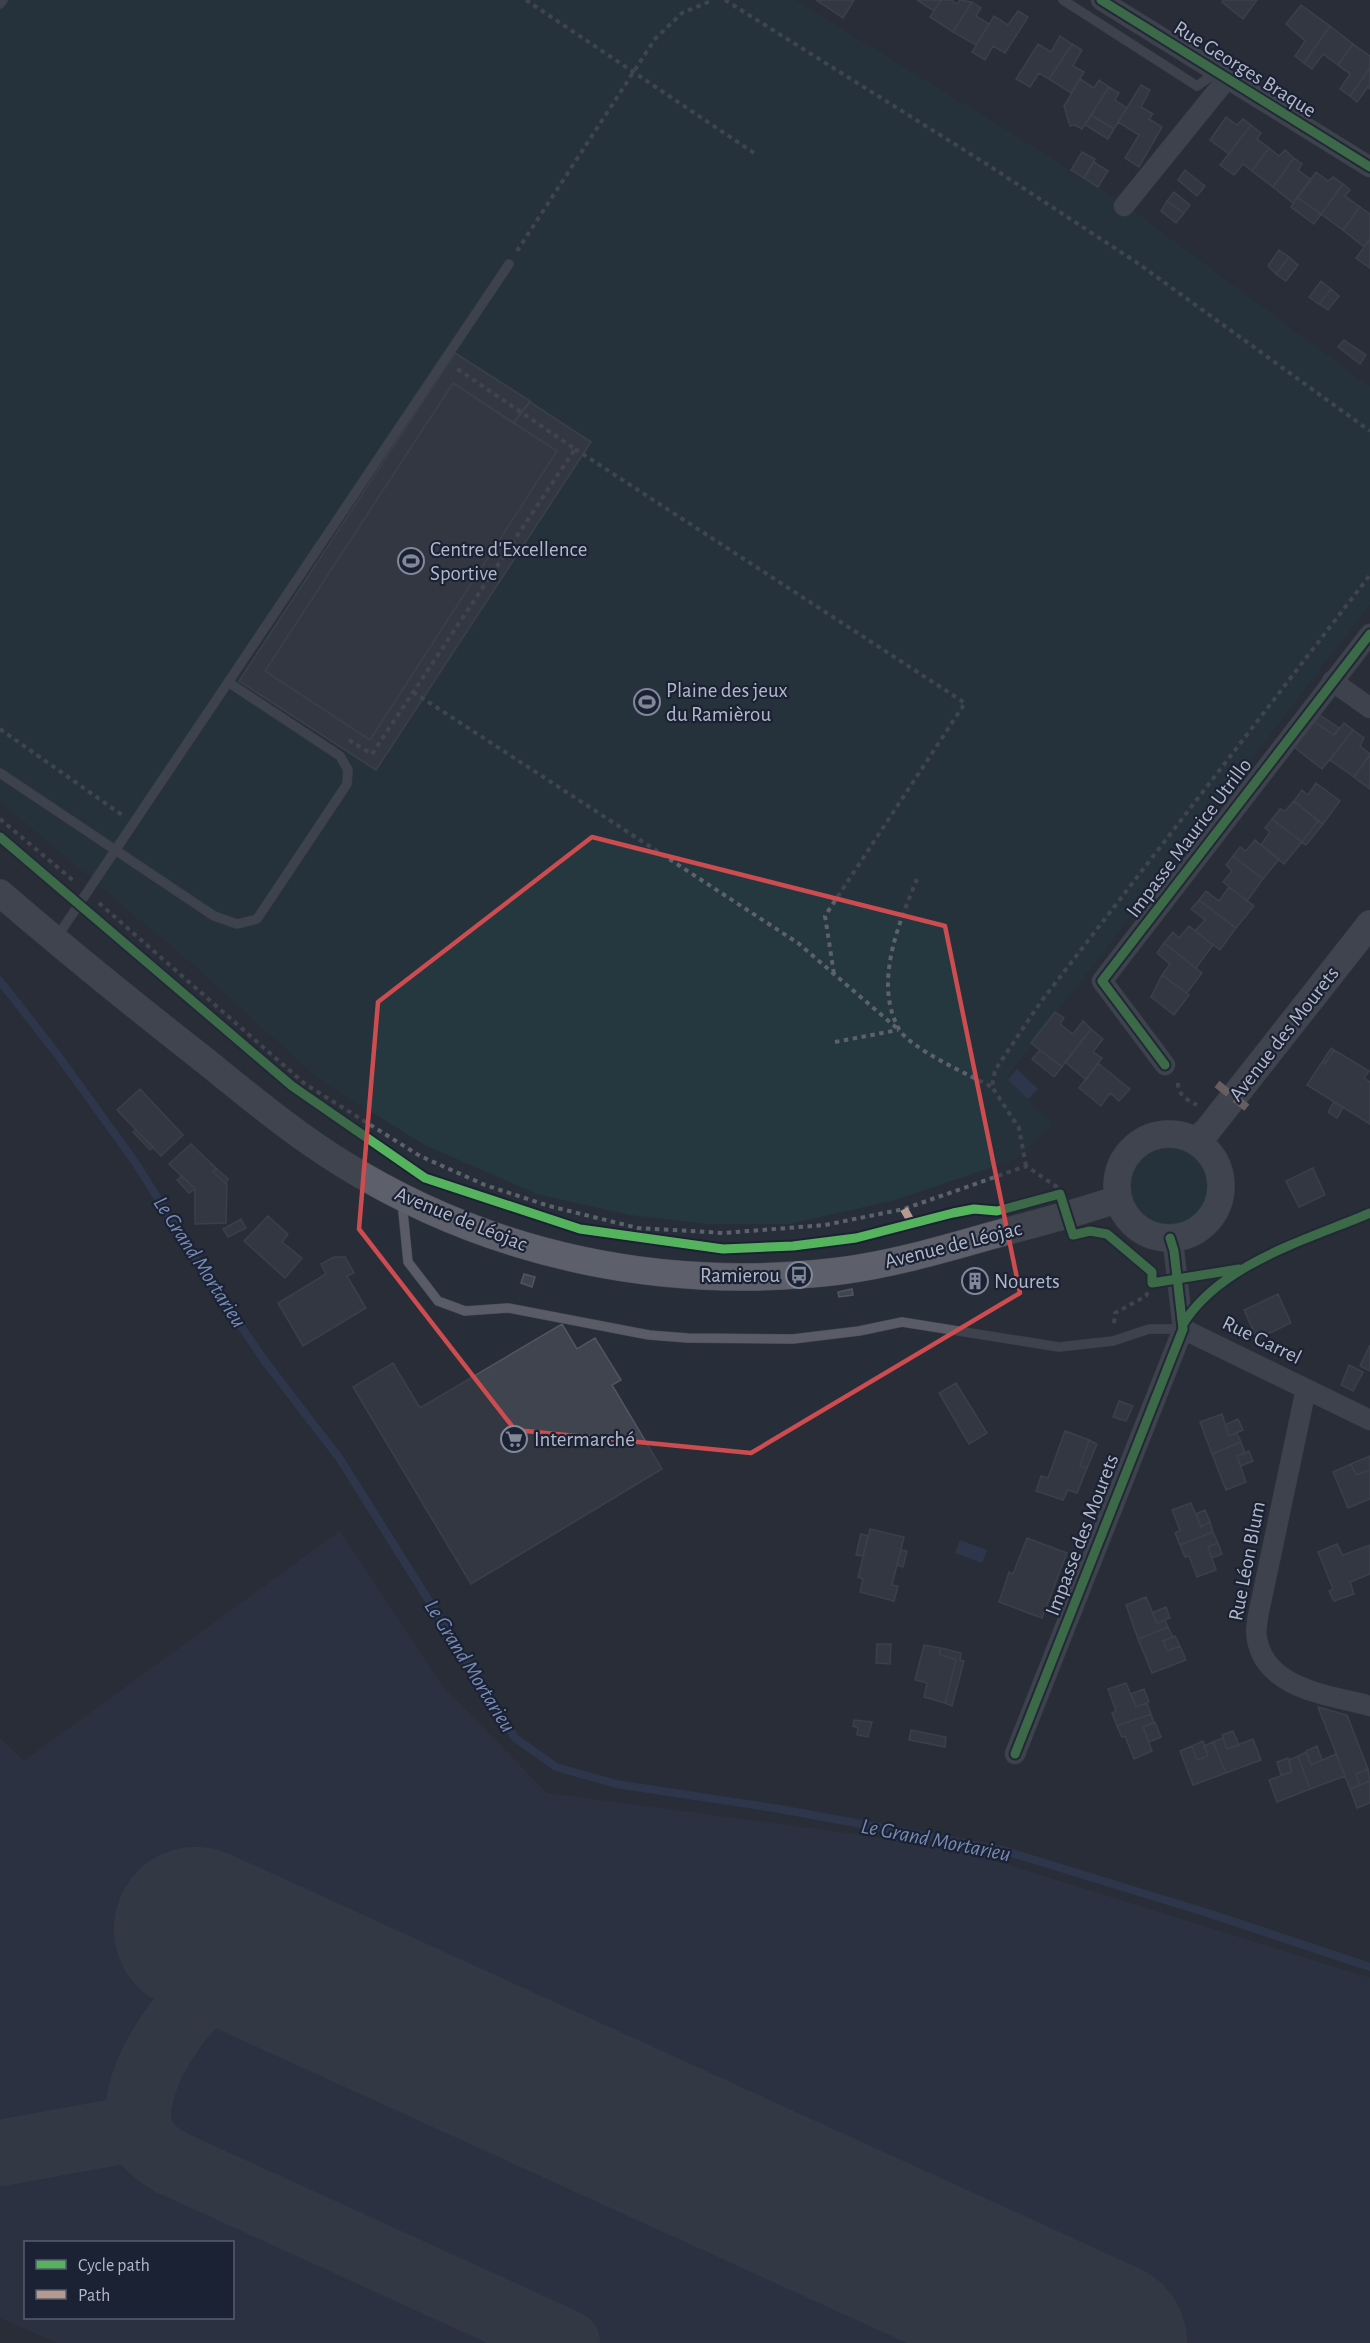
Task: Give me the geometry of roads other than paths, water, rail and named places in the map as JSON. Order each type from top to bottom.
[{"type":"main road","name":"Avenue de Léojac","points":[[0,893],[55,940],[297,1134],[401,1197],[475,1230],[535,1250],[647,1273],[735,1277],[821,1273],[889,1262],[962,1244],[1118,1199]]},
{"type":"main road","name":"Avenue des Mourets","points":[[1195,1141],[1207,1131],[1370,924]]},
{"type":"main road","points":[[1166,1134],[1195,1141],[1208,1152],[1217,1166],[1221,1182],[1219,1199],[1212,1214],[1201,1226],[1186,1235],[1170,1238],[1152,1235],[1137,1227],[1125,1214],[1118,1199],[1116,1183],[1119,1168],[1126,1155],[1137,1144],[1166,1134]]},
{"type":"street","name":"Rue Georges Braque","points":[[1101,0],[1370,167]]},
{"type":"street","name":"Rue Georges Braque","points":[[1124,206],[1221,76]]},
{"type":"street","name":"Impasse Maurice Utrillo","points":[[1165,1065],[1102,981],[1370,634]]},
{"type":"street","points":[[1332,681],[1370,708]]},
{"type":"street","points":[[1170,1238],[1183,1326]]},
{"type":"street","name":"Rue Garrel","points":[[1183,1326],[1370,1420]]},
{"type":"street","name":"Impasse des Mourets","points":[[1015,1754],[1183,1326]]},
{"type":"street","name":"Rue Léon Blum","points":[[1306,1389],[1257,1616],[1257,1640],[1268,1665],[1287,1683],[1370,1706]]},
{"type":"lane","points":[[0,4],[3,0]]},
{"type":"lane","points":[[1064,0],[1197,86],[1221,76]]},
{"type":"lane","points":[[55,940],[509,264]]},
{"type":"lane","points":[[0,773],[214,916],[237,924],[257,918],[347,784],[348,770],[340,756],[228,682]]},
{"type":"lane","points":[[401,1197],[408,1262],[438,1301],[465,1311],[508,1308],[649,1335],[688,1338],[794,1339],[859,1331],[902,1322],[1059,1347],[1113,1341],[1149,1329],[1183,1326],[1193,1309],[1239,1269]]},
{"type":"water","points":[[1017,1069],[1038,1089],[1028,1099],[1008,1080]]},
{"type":"water","points":[[960,1540],[987,1550],[982,1563],[955,1553]]},
{"type":"waterway","name":"Le Grand Mortarieu","points":[[0,981],[57,1054],[135,1162],[202,1269],[264,1360],[340,1459],[515,1738],[556,1767],[616,1784],[780,1809],[1002,1850],[1214,1915],[1370,1967]]},
{"type":"place","name":"Centre d'Excellence Sportive","points":[[411,561]]},
{"type":"place","name":"Plaine des jeux du Ramièrou","points":[[647,702]]},
{"type":"place","name":"Ramierou","points":[[799,1275]]},
{"type":"place","name":"Nourets","points":[[975,1281]]},
{"type":"place","name":"Intermarché","points":[[514,1439]]}]
